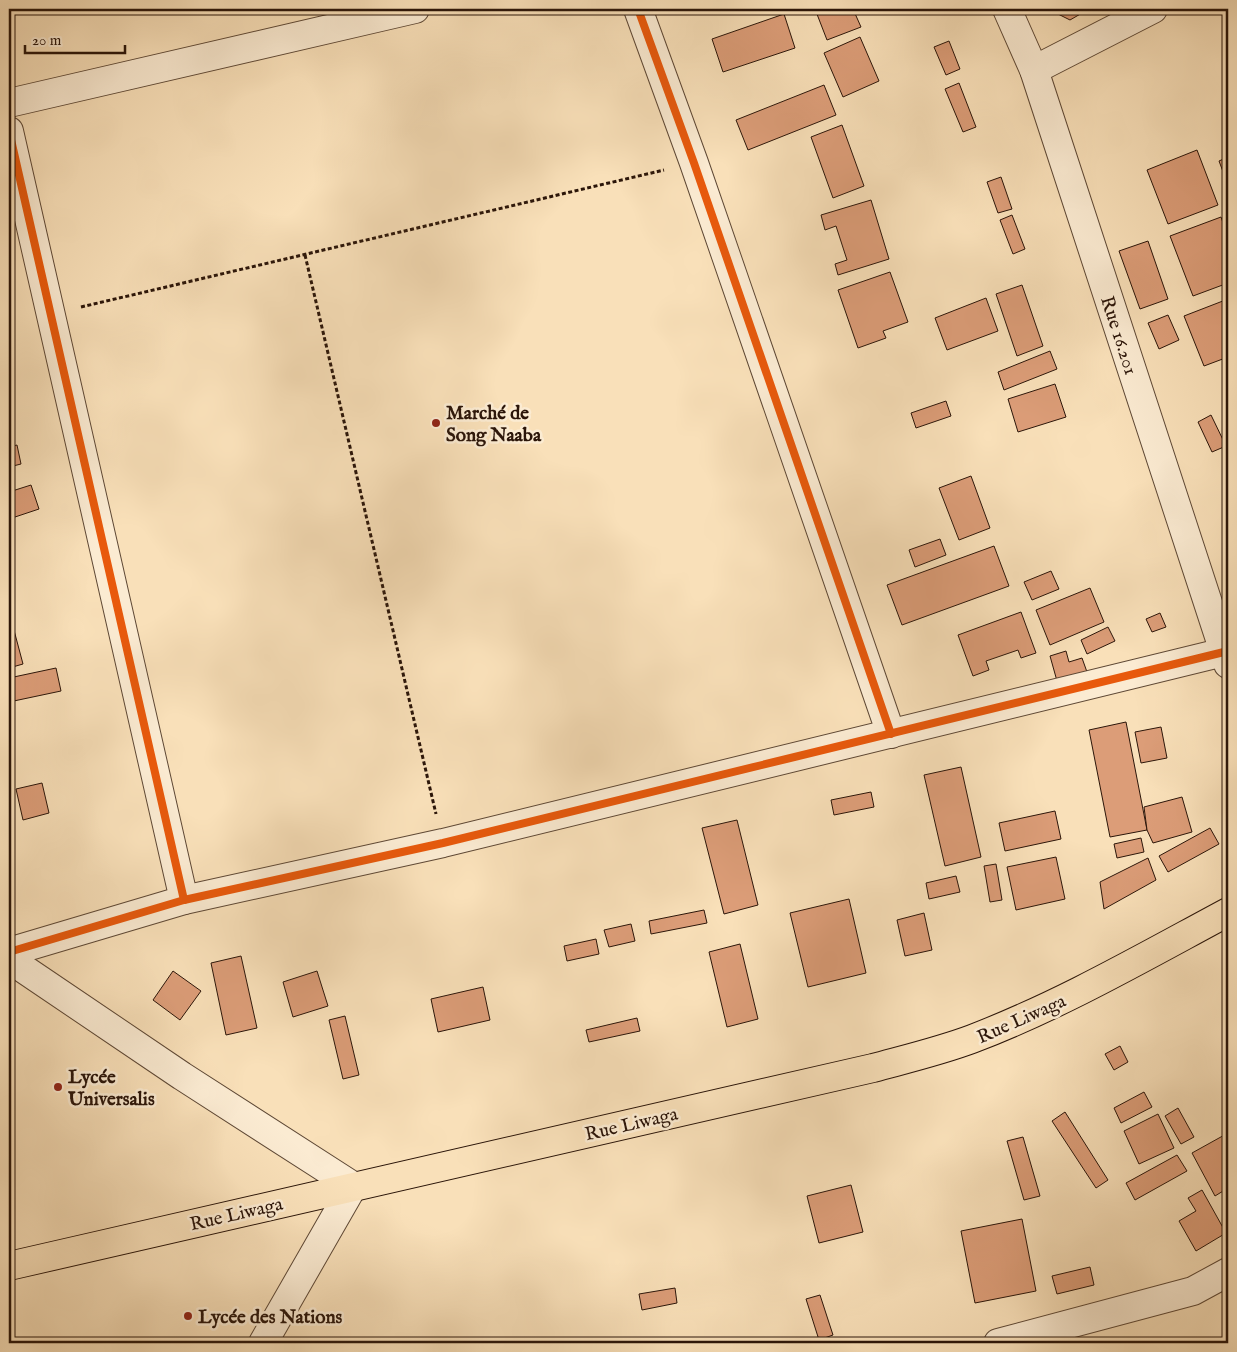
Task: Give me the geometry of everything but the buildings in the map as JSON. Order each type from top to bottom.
[{"type":"main road","name":"Rue Liwaga","points":[[9,1266],[873,1068],[970,1040],[1064,1000],[1228,912]]},
{"type":"street","points":[[9,103],[415,9]]},
{"type":"street","points":[[638,9],[694,163],[891,734]]},
{"type":"street","name":"Rue 16.201","points":[[1007,9],[1034,70],[1226,658]]},
{"type":"street","points":[[1034,70],[1153,9]]},
{"type":"street","points":[[9,132],[184,900]]},
{"type":"street","points":[[9,952],[184,900],[443,843],[891,734],[1226,658]]},
{"type":"street","points":[[9,959],[182,1076],[353,1186],[263,1343]]},
{"type":"street","points":[[998,1343],[1193,1291],[1228,1272]]},
{"type":"path","points":[[50,314],[694,163]]},
{"type":"path","points":[[305,255],[443,843]]},
{"type":"cycle path","points":[[638,9],[694,163],[891,734]]},
{"type":"cycle path","points":[[9,131],[184,900]]},
{"type":"cycle path","points":[[9,952],[184,900],[443,843],[1224,652]]},
{"type":"place","name":"Marché de Song Naaba","points":[[436,423]]},
{"type":"place","name":"Lycée Universalis","points":[[58,1087]]},
{"type":"place","name":"Lycée des Nations","points":[[188,1316]]}]
